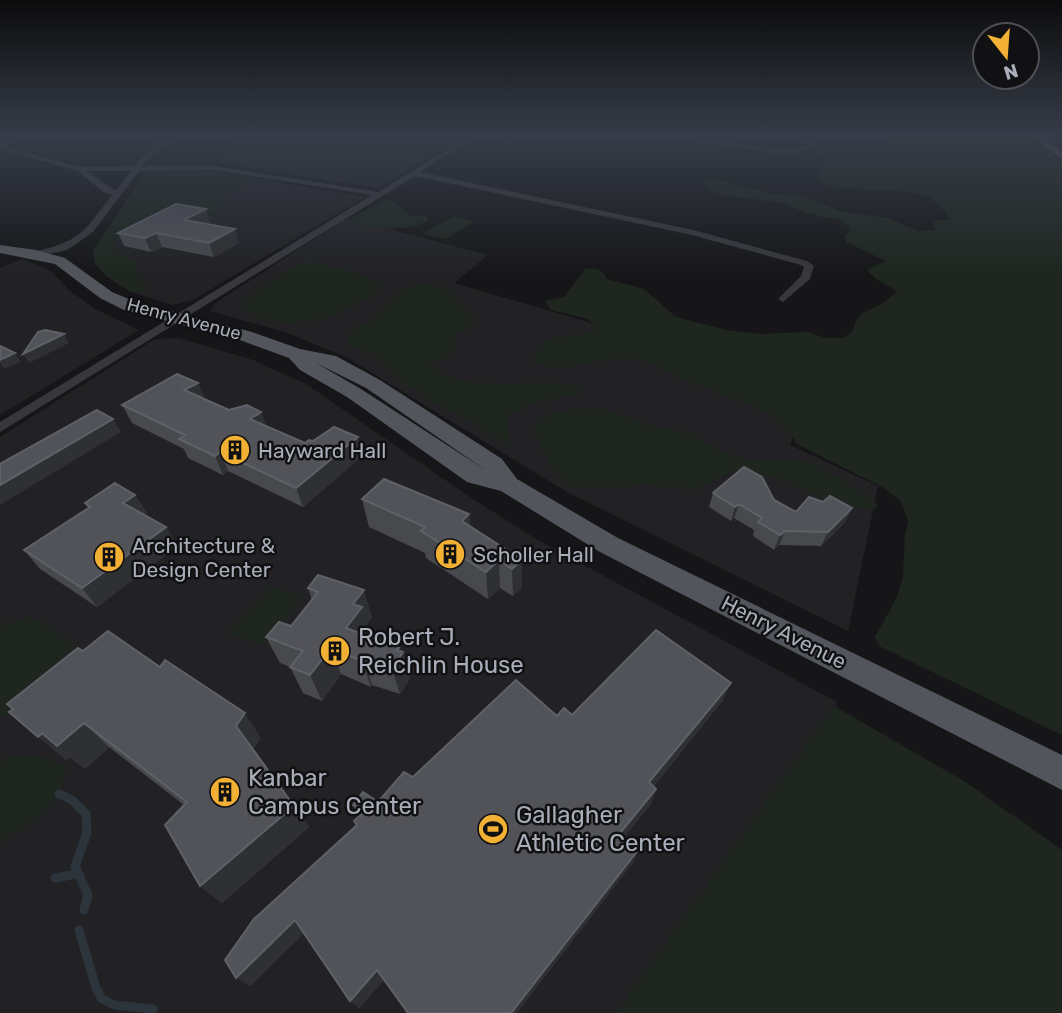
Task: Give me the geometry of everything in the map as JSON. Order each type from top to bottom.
[{"type":"main road","name":"Henry Avenue","points":[[0,249],[36,254],[60,261],[112,298],[177,319],[246,336],[296,354],[307,366],[354,393],[475,475],[509,485],[609,545],[1062,773]]},
{"type":"street","points":[[95,181],[117,194]]},
{"type":"street","points":[[36,254],[69,246],[90,230],[126,181]]},
{"type":"street","points":[[302,181],[378,194]]},
{"type":"street","points":[[0,428],[399,181]]},
{"type":"street","points":[[452,181],[683,231],[804,263],[808,266],[806,277],[783,299]]},
{"type":"street","points":[[60,261],[86,242],[91,235],[90,230]]},
{"type":"shaded area","points":[[139,181],[250,181],[229,189],[219,198],[221,210],[123,236],[114,245],[115,250],[137,262],[137,274],[146,289],[141,293],[131,292],[106,276],[95,264],[93,251]]},
{"type":"shaded area","points":[[142,181],[273,181],[365,197],[193,300],[173,305],[138,294],[114,282],[108,229]]},
{"type":"shaded area","points":[[335,181],[389,181],[378,188]]},
{"type":"shaded area","points":[[704,181],[723,181],[768,193],[801,196],[841,211],[888,218],[919,231],[935,230],[933,221],[951,219],[937,202],[925,196],[910,192],[827,184],[823,181],[1062,181],[1062,735],[879,646],[875,637],[896,599],[903,577],[908,521],[901,501],[882,487],[797,444],[773,418],[758,409],[677,377],[647,362],[616,358],[553,367],[533,361],[538,350],[552,339],[578,334],[596,326],[588,319],[551,310],[545,301],[564,297],[585,269],[601,271],[607,279],[644,289],[676,317],[727,330],[760,334],[807,332],[826,338],[844,338],[853,331],[862,314],[897,291],[876,279],[867,270],[886,261],[846,242],[845,235],[849,232],[849,227],[840,220],[806,213],[783,203],[720,195],[710,191]]},
{"type":"shaded area","points":[[386,200],[395,202],[411,216],[425,216],[429,219],[403,228],[367,227],[350,222],[353,217]]},
{"type":"shaded area","points":[[453,216],[475,221],[445,239],[423,234]]},
{"type":"shaded area","points":[[347,218],[488,255],[454,283],[811,387],[790,445],[878,486],[848,631],[567,492],[346,357],[285,332],[210,311],[215,303]]},
{"type":"shaded area","points":[[22,259],[51,271],[69,290],[95,309],[139,330],[0,415],[0,268]]},
{"type":"shaded area","points":[[312,262],[336,269],[340,267],[383,285],[353,307],[334,315],[294,323],[256,316],[240,306],[273,280]]},
{"type":"shaded area","points":[[425,284],[450,290],[476,321],[456,334],[455,346],[449,354],[430,365],[445,375],[463,381],[565,385],[583,388],[582,393],[538,402],[516,412],[507,425],[511,442],[505,446],[487,431],[446,410],[398,379],[377,356],[350,346],[346,338],[349,334],[378,314],[404,290]]},
{"type":"shaded area","points":[[179,338],[253,360],[306,384],[536,539],[837,702],[833,722],[638,1013],[0,1013],[0,437],[155,339]]},
{"type":"shaded area","points":[[610,410],[640,423],[692,434],[729,455],[747,460],[785,459],[814,463],[862,492],[878,506],[873,510],[839,506],[783,480],[743,471],[733,471],[697,489],[646,485],[571,488],[541,449],[535,425],[553,413]]},
{"type":"shaded area","points":[[271,586],[303,598],[263,646],[230,632]]},
{"type":"shaded area","points":[[25,618],[39,619],[75,646],[72,653],[26,700],[0,719],[0,626]]},
{"type":"shaded area","points":[[834,706],[964,781],[1062,850],[1062,1013],[616,1013]]},
{"type":"shaded area","points":[[30,755],[51,759],[66,768],[63,782],[58,794],[43,813],[24,828],[0,841],[0,763],[7,758]]},
{"type":"building","points":[[176,204],[206,209],[184,220],[235,229],[209,243],[156,233],[145,238],[118,233]]},
{"type":"building","points":[[45,330],[64,334],[23,354],[38,332]]},
{"type":"building","points":[[0,346],[15,353],[0,360]]},
{"type":"building","points":[[177,374],[198,383],[184,390],[229,410],[247,405],[261,412],[250,419],[305,443],[313,441],[334,427],[358,437],[296,488],[220,452],[215,456],[179,439],[185,435],[122,405]]},
{"type":"building","points":[[97,410],[113,419],[0,485],[0,464]]},
{"type":"building","points":[[744,467],[762,477],[774,500],[796,512],[809,497],[823,502],[830,496],[852,508],[828,532],[785,531],[780,535],[758,522],[762,518],[739,504],[735,507],[713,493]]},
{"type":"building","points":[[384,479],[469,514],[462,521],[522,560],[512,569],[499,560],[486,572],[421,531],[425,527],[362,499]]},
{"type":"building","points":[[115,483],[135,495],[123,503],[166,527],[82,588],[24,550],[90,507],[85,503]]},
{"type":"building","points":[[318,575],[364,590],[353,604],[362,607],[346,628],[399,648],[397,650],[403,652],[392,669],[364,659],[362,661],[331,648],[310,675],[290,667],[303,651],[266,637],[279,622],[291,626],[318,592],[308,588]]},
{"type":"building","name":"Gallagher Athletic Center","points":[[656,630],[731,683],[649,782],[656,789],[620,833],[638,850],[511,1013],[408,1013],[377,970],[350,1001],[295,920],[236,978],[225,960],[254,919],[357,825],[354,821],[364,812],[353,805],[363,792],[378,802],[404,772],[413,777],[516,680],[557,716],[564,708],[572,715]]},
{"type":"building","name":"Kanbar Campus Center","points":[[108,631],[160,667],[165,660],[245,713],[236,726],[294,806],[200,886],[165,825],[187,802],[84,723],[57,746],[42,733],[38,737],[9,712],[13,709],[7,704],[78,648],[83,651]]},
{"type":"waterway","points":[[59,794],[72,800],[86,814],[87,833],[75,866],[88,895],[84,910]]},
{"type":"waterway","points":[[55,878],[76,874]]},
{"type":"waterway","points":[[79,930],[96,988],[102,999],[115,1005],[153,1009]]},
{"type":"place","name":"Hayward Hall","points":[[235,450]]},
{"type":"place","name":"Scholler Hall","points":[[450,554]]},
{"type":"place","name":"Architecture & Design Center","points":[[109,557]]},
{"type":"place","name":"Robert J. Reichlin House","points":[[335,651]]},
{"type":"place","name":"Kanbar Campus Center","points":[[225,792]]},
{"type":"place","name":"Gallagher Athletic Center","points":[[493,829]]}]
